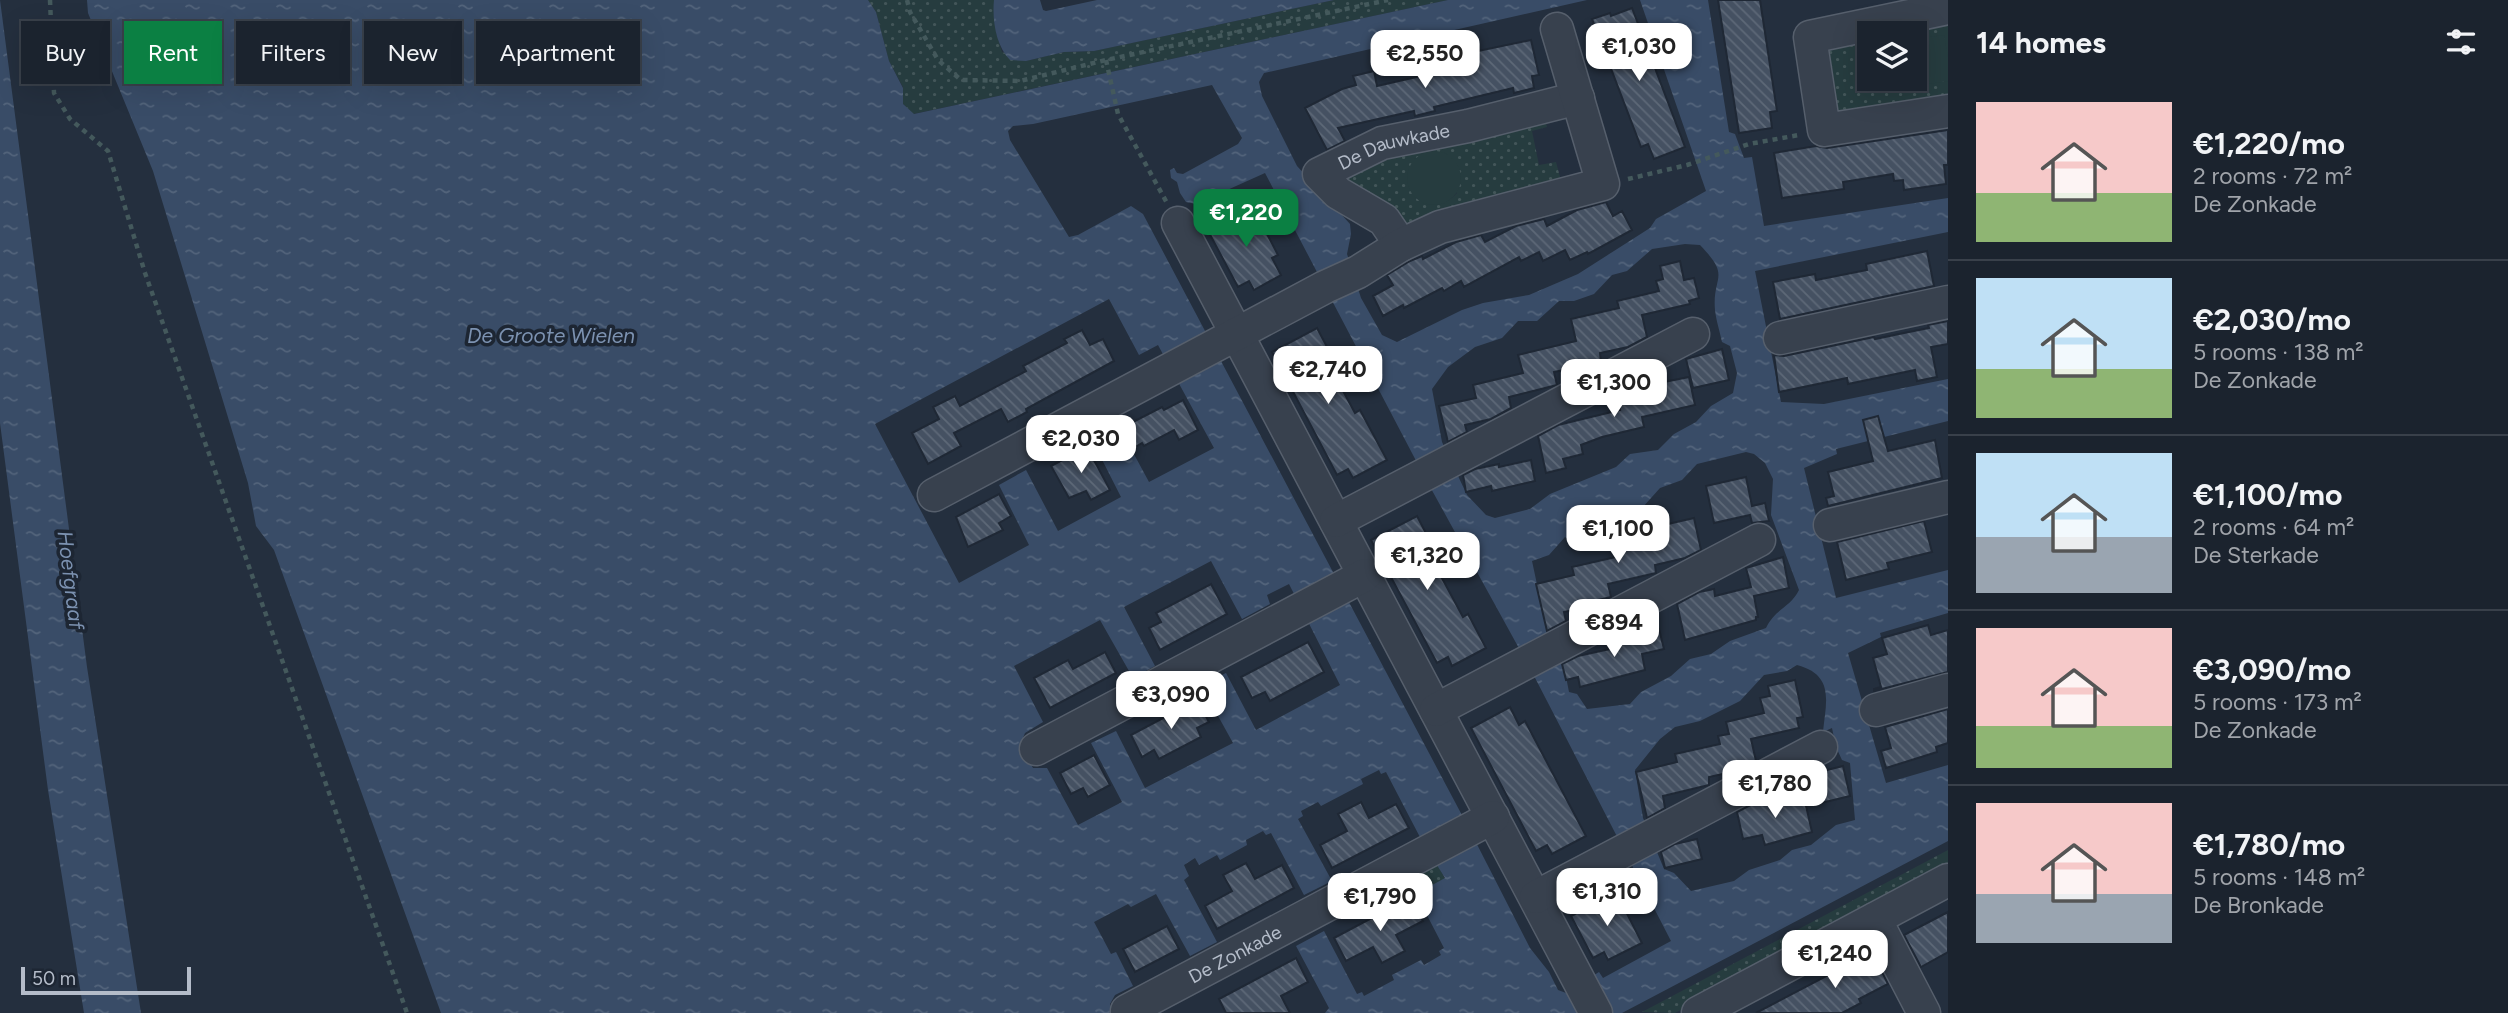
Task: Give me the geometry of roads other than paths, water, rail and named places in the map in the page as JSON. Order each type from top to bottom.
[{"type":"street","points":[[1948,8],[1810,37],[1824,130],[1948,111]]},
{"type":"street","points":[[934,495],[1325,287],[1359,272],[1401,245],[1440,227],[1603,184],[1557,29]]},
{"type":"street","name":"De Dauwkade","points":[[1401,245],[1384,220],[1338,193],[1319,174],[1382,143],[1468,126],[1578,98]]},
{"type":"street","points":[[1178,223],[1228,338],[1336,521],[1358,578],[1436,710],[1487,821],[1536,897],[1596,1013]]},
{"type":"street","points":[[1780,338],[1948,302]]},
{"type":"street","points":[[1336,521],[1693,334]]},
{"type":"street","points":[[1830,525],[1948,497]]},
{"type":"street","points":[[1436,710],[1759,540]]},
{"type":"street","points":[[1036,749],[1358,578]]},
{"type":"street","points":[[1876,710],[1948,690]]},
{"type":"street","points":[[1536,897],[1821,747]]},
{"type":"street","name":"De Zonkade","points":[[1127,1012],[1487,821]]},
{"type":"street","points":[[1698,1013],[1948,880]]},
{"type":"street","points":[[1875,919],[1924,1013]]},
{"type":"water","name":"Hoefgraaf","points":[[0,0],[87,667],[141,1013],[84,1013],[48,790],[0,423]]},
{"type":"water","name":"De Groote Wielen","points":[[87,0],[868,0],[876,12],[889,61],[903,88],[903,104],[914,114],[1448,0],[1587,0],[1264,73],[1259,82],[1262,96],[1297,166],[1350,224],[1347,254],[1361,298],[1382,335],[1397,342],[1462,310],[1483,303],[1529,295],[1578,274],[1650,228],[1656,219],[1706,191],[1640,0],[1708,0],[1729,132],[1735,134],[1744,158],[1752,157],[1764,226],[1948,198],[1948,232],[1755,271],[1781,402],[1824,404],[1948,379],[1948,421],[1836,449],[1837,454],[1804,468],[1836,598],[1948,570],[1948,613],[1880,633],[1881,637],[1848,653],[1886,783],[1948,765],[1948,841],[1622,1013],[1325,1013],[1329,1008],[1296,946],[1324,931],[1357,994],[1362,992],[1364,996],[1394,980],[1392,975],[1421,960],[1424,965],[1441,955],[1439,951],[1444,948],[1416,894],[1445,878],[1422,841],[1386,772],[1381,774],[1379,770],[1361,779],[1363,784],[1321,806],[1318,802],[1301,811],[1303,816],[1298,819],[1332,881],[1304,895],[1271,833],[1266,835],[1263,831],[1246,840],[1247,845],[1220,860],[1217,855],[1199,865],[1195,858],[1184,865],[1189,876],[1184,880],[1217,942],[1190,956],[1156,894],[1131,907],[1128,904],[1094,922],[1111,954],[1116,952],[1133,986],[1115,995],[1110,1004],[1112,1013],[441,1013],[274,550],[256,526],[248,483],[153,171],[110,66],[110,21],[91,21]],"holes":[[[1212,85],[1242,138],[1238,144],[1183,174],[1177,173],[1174,168],[1170,170],[1171,178],[1177,182],[1186,202],[1196,204],[1265,173],[1423,474],[1531,670],[1671,941],[1603,978],[1599,972],[1566,993],[1558,990],[1549,972],[1530,948],[1143,214],[1131,206],[1078,235],[1069,237],[1010,140],[1008,131],[1013,126]],[[1685,244],[1700,245],[1718,271],[1715,310],[1722,342],[1730,346],[1737,373],[1733,393],[1711,406],[1696,422],[1674,434],[1658,450],[1630,454],[1616,467],[1550,494],[1530,509],[1495,518],[1486,515],[1467,495],[1442,442],[1432,389],[1448,367],[1475,347],[1502,338],[1518,321],[1537,321],[1559,301],[1574,301],[1594,294],[1612,275],[1627,271],[1652,249]],[[1109,299],[1139,355],[1158,345],[1214,448],[1149,482],[1116,421],[1089,434],[1121,497],[1058,531],[1026,470],[999,485],[1029,545],[959,583],[875,424]],[[1746,452],[1754,454],[1765,463],[1773,479],[1771,515],[1799,590],[1766,628],[1730,641],[1711,654],[1690,659],[1671,676],[1641,692],[1630,704],[1587,709],[1577,694],[1569,692],[1563,662],[1548,636],[1532,561],[1549,555],[1565,537],[1576,544],[1592,541],[1617,515],[1642,508],[1660,488],[1682,480],[1697,464]],[[1211,561],[1242,619],[1270,604],[1267,595],[1289,584],[1340,685],[1256,730],[1226,673],[1201,685],[1233,743],[1145,788],[1116,731],[1091,743],[1122,802],[1078,825],[1047,768],[1033,768],[1020,745],[1025,733],[1043,722],[1014,666],[1100,620],[1133,678],[1155,666],[1124,607]],[[1797,665],[1818,675],[1823,683],[1826,700],[1823,732],[1832,728],[1842,760],[1850,763],[1855,820],[1836,825],[1811,845],[1792,850],[1780,860],[1749,870],[1734,881],[1691,891],[1674,873],[1664,869],[1643,818],[1635,770],[1660,739],[1675,727],[1700,721],[1740,701],[1764,675],[1787,671]]]},
{"type":"water","points":[[994,0],[1040,0],[1043,10],[1046,11],[1097,0],[1334,0],[1094,51],[1064,52],[1026,61],[1010,60],[1001,48],[994,24]]}]
